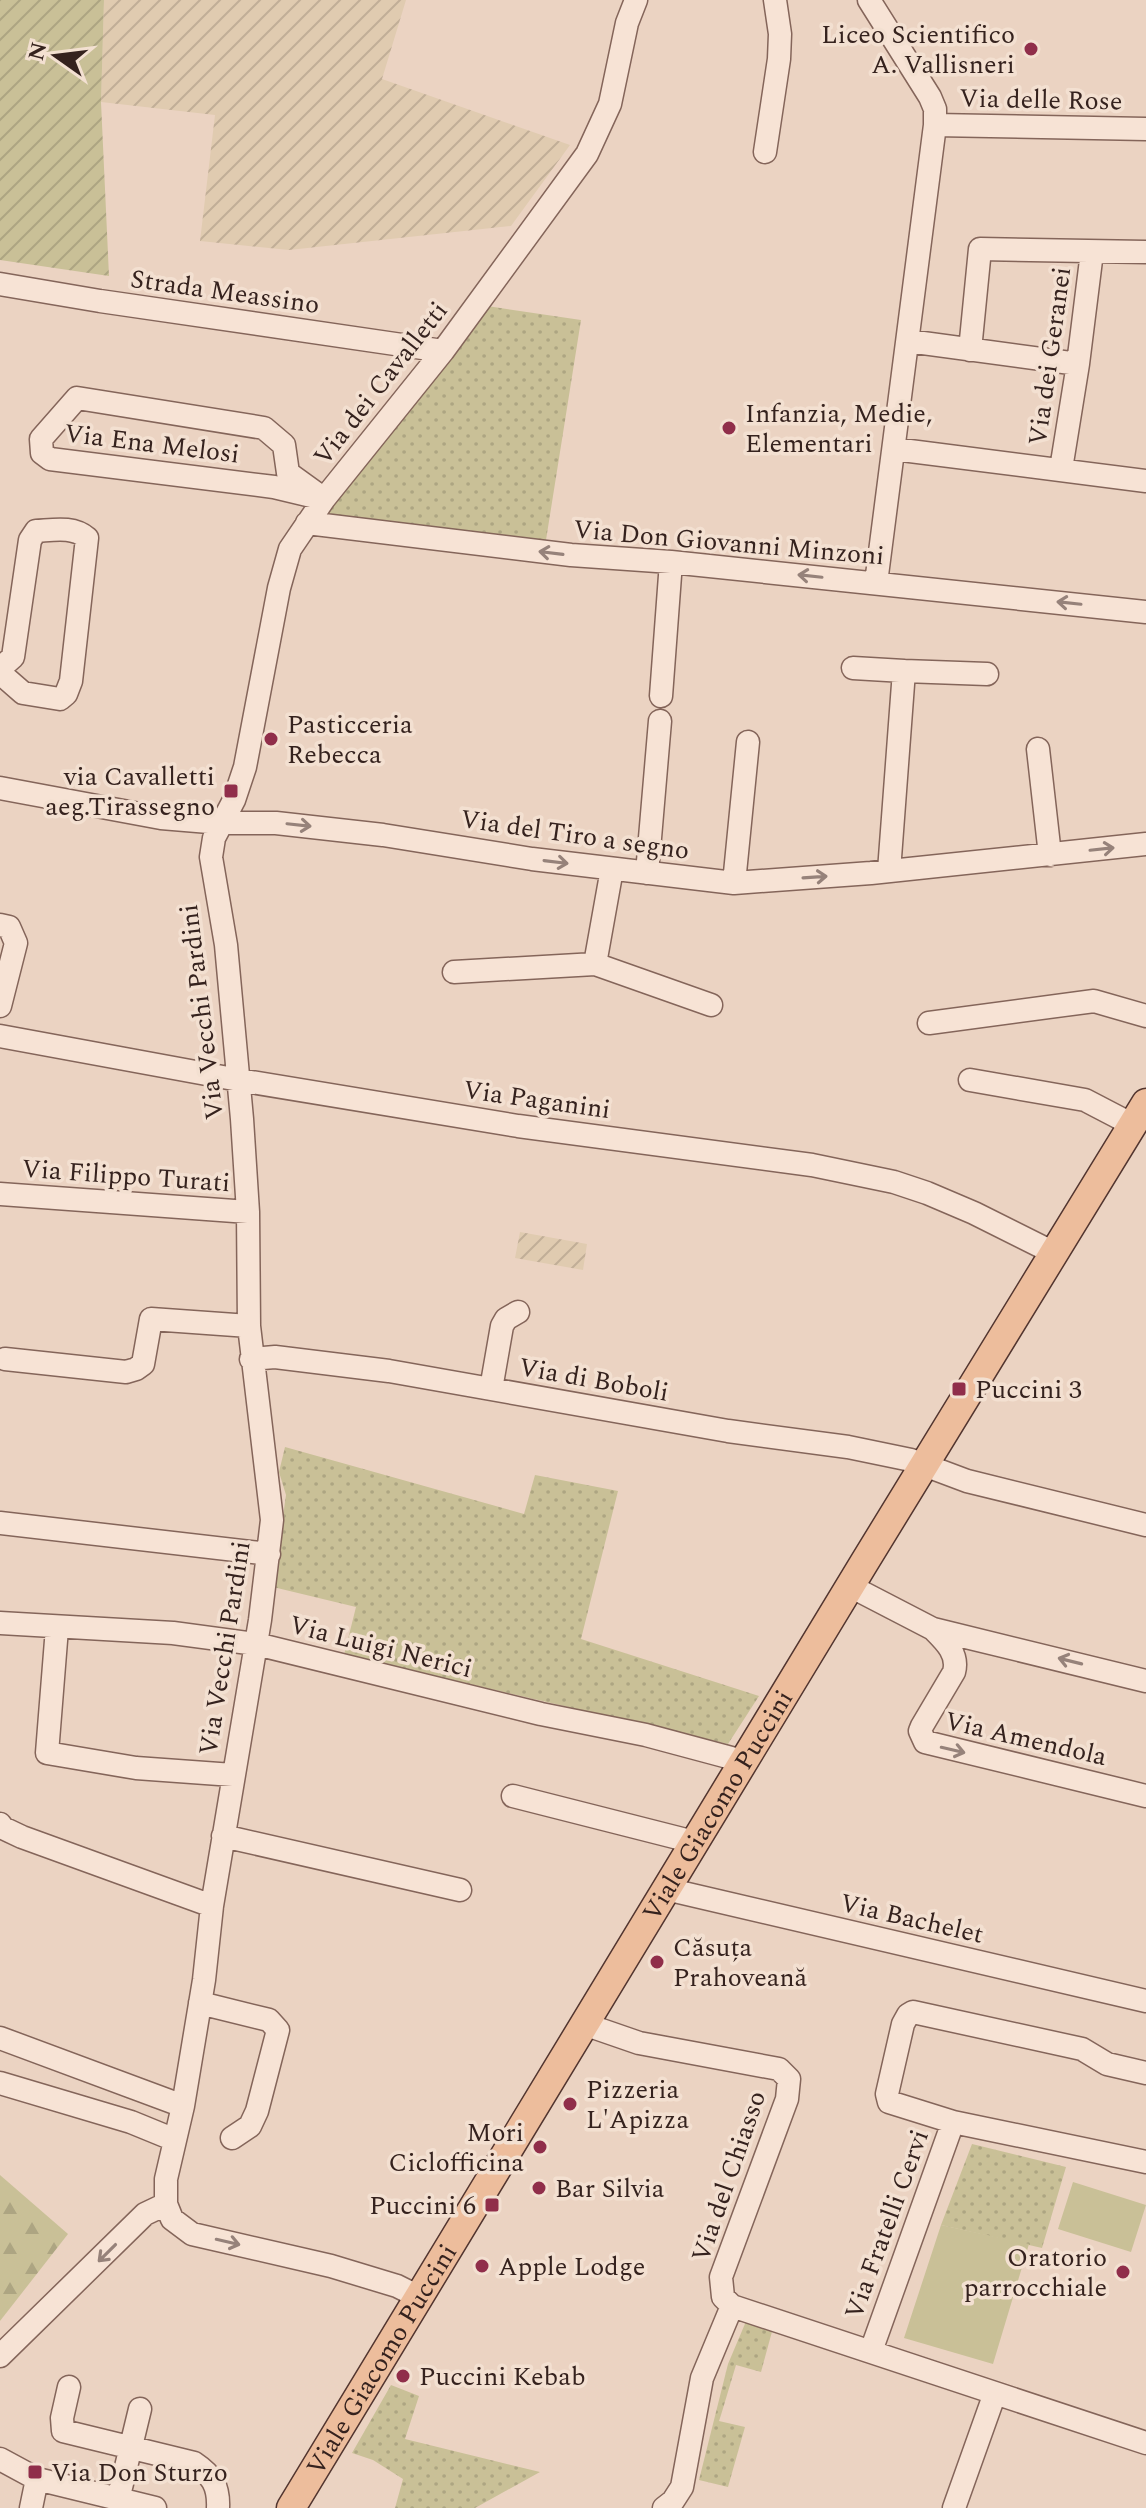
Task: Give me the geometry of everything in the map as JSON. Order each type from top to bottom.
[{"type":"main road","name":"Viale Giacomo Puccini","points":[[291,2508],[743,1761],[1140,1114]]},
{"type":"street","name":"Via dei Cavalletti","points":[[221,823],[238,792],[245,767],[279,588],[290,549],[324,499],[443,351],[587,154],[610,104],[627,23],[636,0]]},
{"type":"street","points":[[765,152],[779,59],[780,34],[775,0]]},
{"type":"street","points":[[869,0],[935,109],[876,583]]},
{"type":"street","name":"Via delle Rose","points":[[935,125],[1146,129]]},
{"type":"street","points":[[970,350],[980,249],[1146,252]]},
{"type":"street","name":"Via dei Geranei","points":[[1061,469],[1092,252]]},
{"type":"street","name":"Strada Meassino","points":[[0,284],[443,351]]},
{"type":"street","points":[[908,341],[1078,364]]},
{"type":"street","name":"Via Ena Melosi","points":[[77,398],[264,428],[284,445],[288,473],[324,499],[274,487],[50,459],[42,453],[41,439],[77,398]]},
{"type":"street","points":[[894,449],[1146,481]]},
{"type":"street","name":"Via Don Giovanni Minzoni","points":[[307,523],[571,555],[671,562],[1146,612]]},
{"type":"street","points":[[67,529],[83,534],[87,538],[82,586],[71,681],[66,694],[60,699],[23,693],[1,673],[13,657],[30,540],[36,531],[67,529]]},
{"type":"street","points":[[661,696],[671,562]]},
{"type":"street","points":[[853,668],[987,674]]},
{"type":"street","points":[[889,871],[904,671]]},
{"type":"street","points":[[647,873],[660,721]]},
{"type":"street","points":[[734,883],[748,742]]},
{"type":"street","points":[[1038,749],[1050,855]]},
{"type":"street","name":"Via del Tiro a segno","points":[[0,788],[161,818],[276,823],[367,833],[532,859],[734,883],[889,871],[1146,844]]},
{"type":"street","name":"Via Vecchi Pardini","points":[[166,2204],[166,2179],[183,2106],[200,2003],[212,1906],[269,1554],[270,1498],[251,1359],[248,1212],[239,1080],[226,945],[211,857],[214,838],[221,823]]},
{"type":"street","points":[[595,964],[612,869]]},
{"type":"street","points":[[0,925],[9,927],[16,943],[0,1006]]},
{"type":"street","points":[[454,972],[595,964],[711,1005]]},
{"type":"street","points":[[929,1023],[1094,1001],[1146,1016]]},
{"type":"street","name":"Via Paganini","points":[[0,1036],[239,1080],[518,1126],[812,1165],[894,1182],[927,1193],[1054,1253]]},
{"type":"street","points":[[970,1080],[1085,1100],[1140,1114]]},
{"type":"street","name":"Via Filippo Turati","points":[[0,1194],[248,1212]]},
{"type":"street","points":[[491,1389],[502,1326],[506,1319],[518,1312]]},
{"type":"street","points":[[5,1359],[126,1372],[143,1364],[151,1319],[249,1326]]},
{"type":"street","name":"Via di Boboli","points":[[251,1359],[275,1357],[346,1366],[728,1431],[848,1447],[911,1460],[924,1467],[981,1484],[1146,1525]]},
{"type":"street","points":[[0,1523],[269,1554]]},
{"type":"street","points":[[850,1586],[933,1629],[1146,1681]]},
{"type":"street","name":"Via Luigi Nerici","points":[[0,1623],[173,1633],[256,1644],[541,1714],[646,1735],[743,1761]]},
{"type":"street","points":[[57,1628],[47,1753],[136,1768],[233,1775]]},
{"type":"street","name":"Via Amendola","points":[[933,1629],[954,1653],[956,1664],[920,1731],[925,1742],[1146,1796]]},
{"type":"street","name":"Via Amendola","points":[[954,1672],[978,1650],[1007,1645]]},
{"type":"street","points":[[513,1796],[694,1842]]},
{"type":"street","points":[[1,1830],[212,1906]]},
{"type":"street","points":[[223,1836],[460,1890]]},
{"type":"street","name":"Via Bachelet","points":[[666,1889],[1146,2001]]},
{"type":"street","points":[[200,2003],[269,2020],[278,2030],[257,2111],[250,2126],[232,2138]]},
{"type":"street","points":[[953,2122],[889,2102],[887,2094],[903,2024],[913,2012],[1082,2049],[1107,2064],[1146,2073]]},
{"type":"street","name":"Via del Chiasso","points":[[584,2024],[639,2043],[779,2069],[789,2079],[787,2099],[751,2188],[721,2277],[723,2297],[732,2306]]},
{"type":"street","points":[[0,2038],[183,2106]]},
{"type":"street","points":[[0,2083],[131,2122],[175,2140]]},
{"type":"street","name":"Via Fratelli Cervi","points":[[871,2351],[953,2122],[1146,2162]]},
{"type":"street","points":[[0,2356],[145,2214],[166,2204],[172,2219],[192,2234],[331,2266],[397,2286],[419,2297]]},
{"type":"street","points":[[664,2508],[682,2487],[702,2378],[732,2306],[1146,2443]]},
{"type":"street","points":[[69,2387],[62,2418],[63,2431],[194,2463],[208,2473],[218,2490],[218,2508]]},
{"type":"street","points":[[954,2508],[995,2393]]},
{"type":"street","points":[[118,2500],[140,2409]]},
{"type":"street","points":[[0,2459],[37,2479],[155,2508]]},
{"type":"street","points":[[31,2508],[37,2479]]},
{"type":"shaded area","points":[[104,0],[406,0],[382,79],[570,145],[511,226],[289,250],[200,241],[215,115],[101,102]]},
{"type":"shaded area","points":[[520,1232],[587,1244],[583,1270],[515,1258]]},
{"type":"green space","points":[[0,0],[104,0],[101,102],[109,276],[0,260]]},
{"type":"green space","points":[[487,306],[581,320],[546,540],[321,516]]},
{"type":"green space","points":[[285,1447],[524,1514],[535,1475],[618,1491],[581,1639],[759,1696],[728,1744],[344,1655],[356,1607],[273,1587],[286,1495],[279,1472]]},
{"type":"green space","points":[[972,2144],[1066,2167],[1042,2248],[941,2225]]},
{"type":"green space","points":[[0,2175],[68,2234],[0,2321]]},
{"type":"green space","points":[[1073,2182],[1146,2205],[1131,2252],[1058,2229]]},
{"type":"green space","points":[[941,2225],[1029,2244],[993,2364],[904,2338]]},
{"type":"green space","points":[[747,2319],[773,2328],[761,2372],[736,2365],[719,2421],[745,2427],[728,2487],[699,2480],[728,2364]]},
{"type":"green space","points":[[391,2385],[419,2396],[405,2439],[540,2472],[475,2508],[395,2508],[403,2479],[373,2460],[352,2453]]},
{"type":"place","name":"Liceo Scientifico A. Vallisneri","points":[[1031,49]]},
{"type":"place","name":"Infanzia, Medie, Elementari","points":[[729,428]]},
{"type":"place","name":"Pasticceria Rebecca","points":[[271,739]]},
{"type":"place","name":"via Cavalletti aeg.Tirassegno","points":[[231,791]]},
{"type":"place","name":"Puccini 3","points":[[959,1389]]},
{"type":"place","name":"Căsuța Prahoveană","points":[[657,1962]]},
{"type":"place","name":"Pizzeria L'Apizza","points":[[570,2104]]},
{"type":"place","name":"Mori Ciclofficina","points":[[540,2147]]},
{"type":"place","name":"Bar Silvia","points":[[539,2188]]},
{"type":"place","name":"Puccini 6","points":[[492,2205]]},
{"type":"place","name":"Apple Lodge","points":[[482,2266]]},
{"type":"place","name":"Oratorio parrocchiale","points":[[1123,2272]]},
{"type":"place","name":"Puccini Kebab","points":[[403,2376]]},
{"type":"place","name":"Via Don Sturzo","points":[[35,2472]]}]
